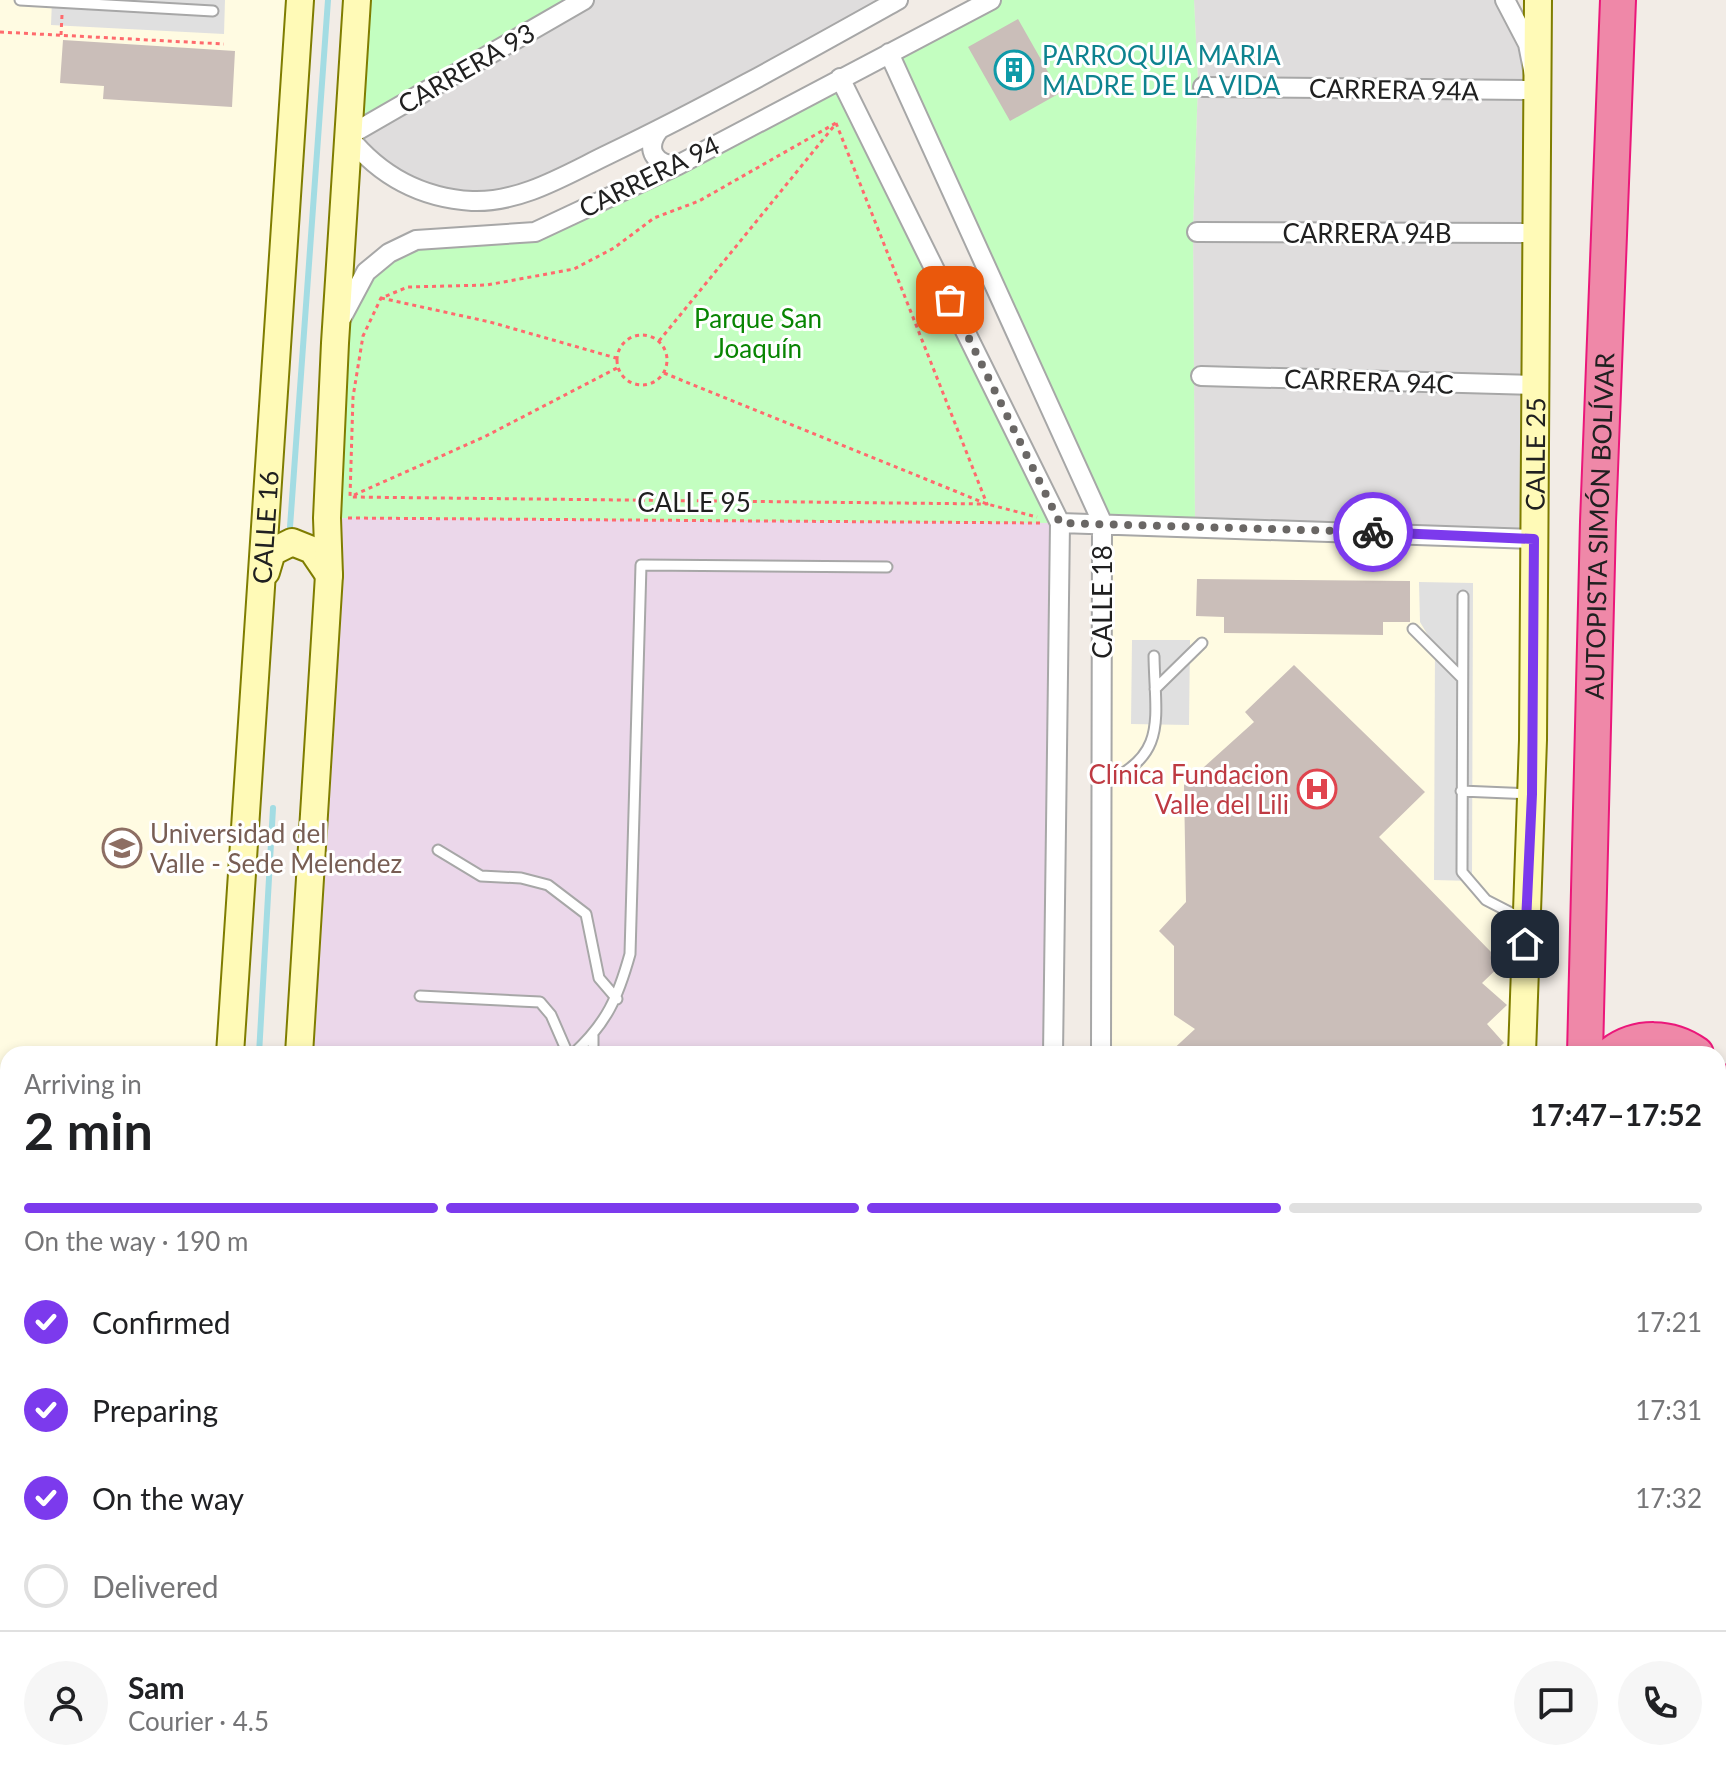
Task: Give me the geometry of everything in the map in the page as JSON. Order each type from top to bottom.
[{"type":"highway","name":"AUTOPISTA SIMÓN BOLÍVAR","points":[[1585,1046],[1598,522],[1618,0]]},
{"type":"highway","points":[[1626,1046],[1656,1040],[1682,1046]]},
{"type":"highway","points":[[1726,1568],[1726,1783]]},
{"type":"street","name":"CALLE 16","points":[[231,1046],[260,642],[300,0]]},
{"type":"street","points":[[300,1046],[329,575],[327,518],[335,343],[357,0]]},
{"type":"street","name":"CARRERA 93","points":[[348,136],[584,0]]},
{"type":"street","name":"CARRERA 94","points":[[348,136],[379,169],[408,186],[438,197],[475,201],[511,197],[546,184],[659,130],[898,0]]},
{"type":"street","name":"CARRERA 94","points":[[335,343],[353,291],[366,272],[389,253],[416,240],[447,235],[535,232],[678,165],[991,0]]},
{"type":"street","points":[[1505,0],[1528,44],[1537,90]]},
{"type":"street","name":"CALLE 25","points":[[1522,1046],[1532,794],[1538,0]]},
{"type":"street","name":"CALLE 18","points":[[889,53],[1102,522],[1101,1046]]},
{"type":"street","name":"CALLE 18","points":[[840,78],[1060,523],[1053,1046]]},
{"type":"street","name":"CARRERA 94A","points":[[1203,87],[1537,90]]},
{"type":"street","points":[[659,130],[652,139],[651,150],[656,160],[666,165],[678,165]]},
{"type":"street","name":"CARRERA 94B","points":[[1197,232],[1537,233]]},
{"type":"street","name":"CARRERA 94C","points":[[1201,376],[1537,385]]},
{"type":"street","points":[[1060,523],[1102,522],[1534,539]]},
{"type":"street","points":[[260,642],[267,562],[272,552],[286,543],[303,544],[316,554],[329,575]]},
{"type":"lane","points":[[20,0],[213,11]]},
{"type":"lane","points":[[581,1046],[593,1036],[617,999],[630,954],[641,565],[887,567]]},
{"type":"lane","points":[[1463,596],[1462,872],[1486,900],[1526,932],[1497,958]]},
{"type":"lane","points":[[1413,629],[1462,678]]},
{"type":"lane","points":[[1155,689],[1202,643]]},
{"type":"lane","points":[[1102,784],[1126,774],[1148,753],[1154,731],[1154,656]]},
{"type":"lane","points":[[1461,791],[1532,794]]},
{"type":"lane","points":[[438,850],[481,876],[521,878],[548,885],[586,914],[599,978],[617,999]]},
{"type":"lane","points":[[420,996],[540,1002],[551,1015],[567,1046]]},
{"type":"lane","points":[[593,1036],[593,1046]]},
{"type":"path","points":[[61,35],[62,3]]},
{"type":"path","points":[[0,32],[224,44]]},
{"type":"path","points":[[836,123],[987,504]]},
{"type":"path","points":[[350,497],[353,397],[363,336],[381,298],[408,287],[487,285],[574,269],[614,248],[654,218],[699,201],[836,123]]},
{"type":"path","points":[[659,341],[836,123]]},
{"type":"path","points":[[381,298],[490,322],[616,358]]},
{"type":"path","points":[[642,335],[659,341],[667,356],[664,373],[650,385],[641,386],[624,379],[617,368],[619,349],[632,337],[642,335]]},
{"type":"path","points":[[350,497],[484,437],[617,368]]},
{"type":"path","points":[[664,373],[987,504],[1060,523]]},
{"type":"path","points":[[350,497],[987,504]]},
{"type":"path","name":"CALLE 95","points":[[327,518],[1060,523]]},
{"type":"shaded area","name":"Universidad del Valle - Sede Melendez","points":[[0,0],[300,0],[231,1046],[0,1046]]},
{"type":"shaded area","points":[[52,0],[225,0],[224,34],[51,25]]},
{"type":"shaded area","points":[[584,0],[898,0],[511,197],[408,186],[348,136]]},
{"type":"shaded area","points":[[1194,0],[1505,0],[1528,44],[1534,539],[1195,526],[1193,227],[1198,82]]},
{"type":"shaded area","points":[[327,518],[1060,523],[1053,1046],[299,1046]]},
{"type":"shaded area","name":"Clínica Fundacion Valle del Lili","points":[[1102,522],[1534,539],[1522,1046],[1101,1046]]},
{"type":"shaded area","points":[[1419,582],[1473,583],[1472,881],[1434,880],[1435,647],[1420,622]]},
{"type":"shaded area","points":[[1132,640],[1190,640],[1189,725],[1131,724]]},
{"type":"green space","points":[[357,0],[584,0],[348,136]]},
{"type":"green space","points":[[991,0],[1194,0],[1198,82],[1193,227],[1195,526],[1102,522],[889,53]]},
{"type":"green space","name":"Parque San Joaquín","points":[[840,78],[1060,523],[327,518],[344,310],[389,253],[535,231]]},
{"type":"building","name":"PARROQUIA MARIA MADRE DE LA VIDA","points":[[1018,19],[1060,93],[1010,121],[968,47]]},
{"type":"building","points":[[63,40],[235,51],[232,107],[103,99],[104,86],[60,83]]},
{"type":"building","points":[[1197,579],[1410,581],[1410,622],[1383,622],[1383,635],[1224,633],[1224,617],[1196,616]]},
{"type":"building","points":[[1294,665],[1425,792],[1379,837],[1492,953],[1492,964],[1502,964],[1482,983],[1507,1005],[1487,1024],[1504,1043],[1501,1046],[1177,1046],[1195,1029],[1174,1015],[1174,946],[1159,931],[1186,902],[1184,785],[1254,722],[1245,712]]},
{"type":"waterway","points":[[290,527],[328,0]]},
{"type":"waterway","points":[[259,1046],[273,808]]},
{"type":"way so far","points":[[950,300],[1060,523],[1373,532]]},
{"type":"place","name":"PARROQUIA MARIA MADRE DE LA VIDA","points":[[1014,70]]},
{"type":"place","name":"Clínica Fundacion Valle del Lili","points":[[1317,789]]},
{"type":"place","name":"Universidad del Valle - Sede Melendez","points":[[122,848]]},
{"type":"route","points":[[1373,532],[1534,539],[1532,794],[1525,944]]}]
